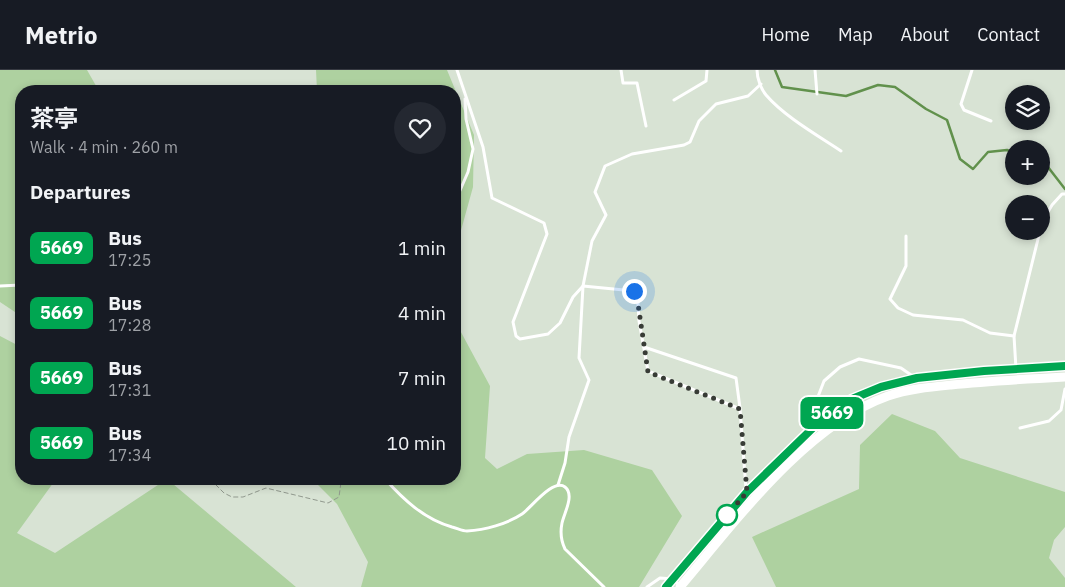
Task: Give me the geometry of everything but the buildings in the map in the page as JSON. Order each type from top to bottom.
[{"type":"street","points":[[666,587],[747,492],[818,423],[852,399],[881,387],[917,378],[1065,366]]},
{"type":"street","points":[[1016,369],[1018,380]]},
{"type":"street","points":[[681,587],[754,499],[824,432],[859,408],[889,396],[924,388],[1065,377]]},
{"type":"street","points":[[818,423],[824,432]]},
{"type":"street","points":[[747,492],[754,499]]},
{"type":"lane","points":[[457,70],[483,147],[492,198],[544,223],[547,234],[513,322],[516,336],[520,339],[548,334],[560,323],[573,297],[583,286]]},
{"type":"lane","points":[[621,70],[624,83],[636,83],[646,126]]},
{"type":"lane","points":[[674,100],[706,81],[707,70]]},
{"type":"lane","points":[[757,70],[757,76],[765,94],[784,111],[841,151]]},
{"type":"lane","points":[[815,70],[817,94]]},
{"type":"lane","points":[[972,70],[961,104],[964,110],[991,121]]},
{"type":"lane","points":[[389,485],[403,500],[433,520],[466,531],[506,523],[523,514],[546,492],[558,485],[565,463],[569,437],[589,380],[579,358],[583,286],[592,242],[606,215],[595,192],[605,166],[632,154],[684,145],[690,142],[699,121],[716,104],[748,96],[761,84]]},
{"type":"lane","points":[[461,188],[468,172],[473,149],[466,119],[465,96]]},
{"type":"lane","points":[[1050,208],[1062,194],[1065,194]]},
{"type":"lane","points":[[906,236],[906,266],[890,299],[898,308],[913,315],[963,320],[990,333],[1014,336]]},
{"type":"lane","points":[[1016,369],[1014,336],[1038,240]]},
{"type":"lane","points":[[0,286],[15,285]]},
{"type":"lane","points":[[583,286],[634,291],[638,304],[648,372],[740,409]]},
{"type":"lane","points":[[644,347],[736,378],[747,492]]},
{"type":"lane","points":[[818,423],[814,407],[824,381],[840,367],[859,359],[901,368],[917,378]]},
{"type":"lane","points":[[1020,428],[1049,420],[1060,410],[1065,389]]},
{"type":"lane","points":[[558,485],[566,488],[569,494],[562,523],[561,542],[565,549],[604,587]]},
{"type":"lane","points":[[648,587],[660,578],[673,578],[681,587]]},
{"type":"path","points":[[216,485],[224,493],[232,497],[243,497],[266,488],[328,503],[339,497],[341,485]]},
{"type":"green space","points":[[0,70],[87,70],[96,85],[15,85],[15,312],[0,302]]},
{"type":"green space","points":[[316,70],[447,70],[453,85],[317,85]]},
{"type":"green space","points":[[461,104],[474,135],[473,187],[461,230]]},
{"type":"green space","points":[[461,332],[490,386],[485,458],[497,469],[527,454],[584,450],[652,470],[682,516],[639,587],[361,587],[368,562],[337,504],[318,485],[461,485]]},
{"type":"green space","points":[[0,336],[15,344],[15,485],[52,485],[17,533],[55,553],[158,485],[174,485],[296,587],[0,587]]},
{"type":"green space","points":[[892,414],[935,431],[960,458],[1065,492],[1065,527],[1054,540],[1049,558],[1065,578],[1065,587],[776,587],[752,537],[859,489],[860,445]]},
{"type":"waterway","points":[[775,70],[782,87],[846,96],[878,85],[895,87],[926,109],[947,120],[960,159],[973,169],[988,152],[1005,150]]},
{"type":"waterway","points":[[1050,170],[1065,189]]},
{"type":"bus line","name":"5669","points":[[666,587],[747,492],[802,437],[852,399],[881,387],[917,378],[984,371],[1065,366]]},
{"type":"route","points":[[634,291],[638,304],[648,372],[740,409],[747,492],[722,521],[727,515]]}]
